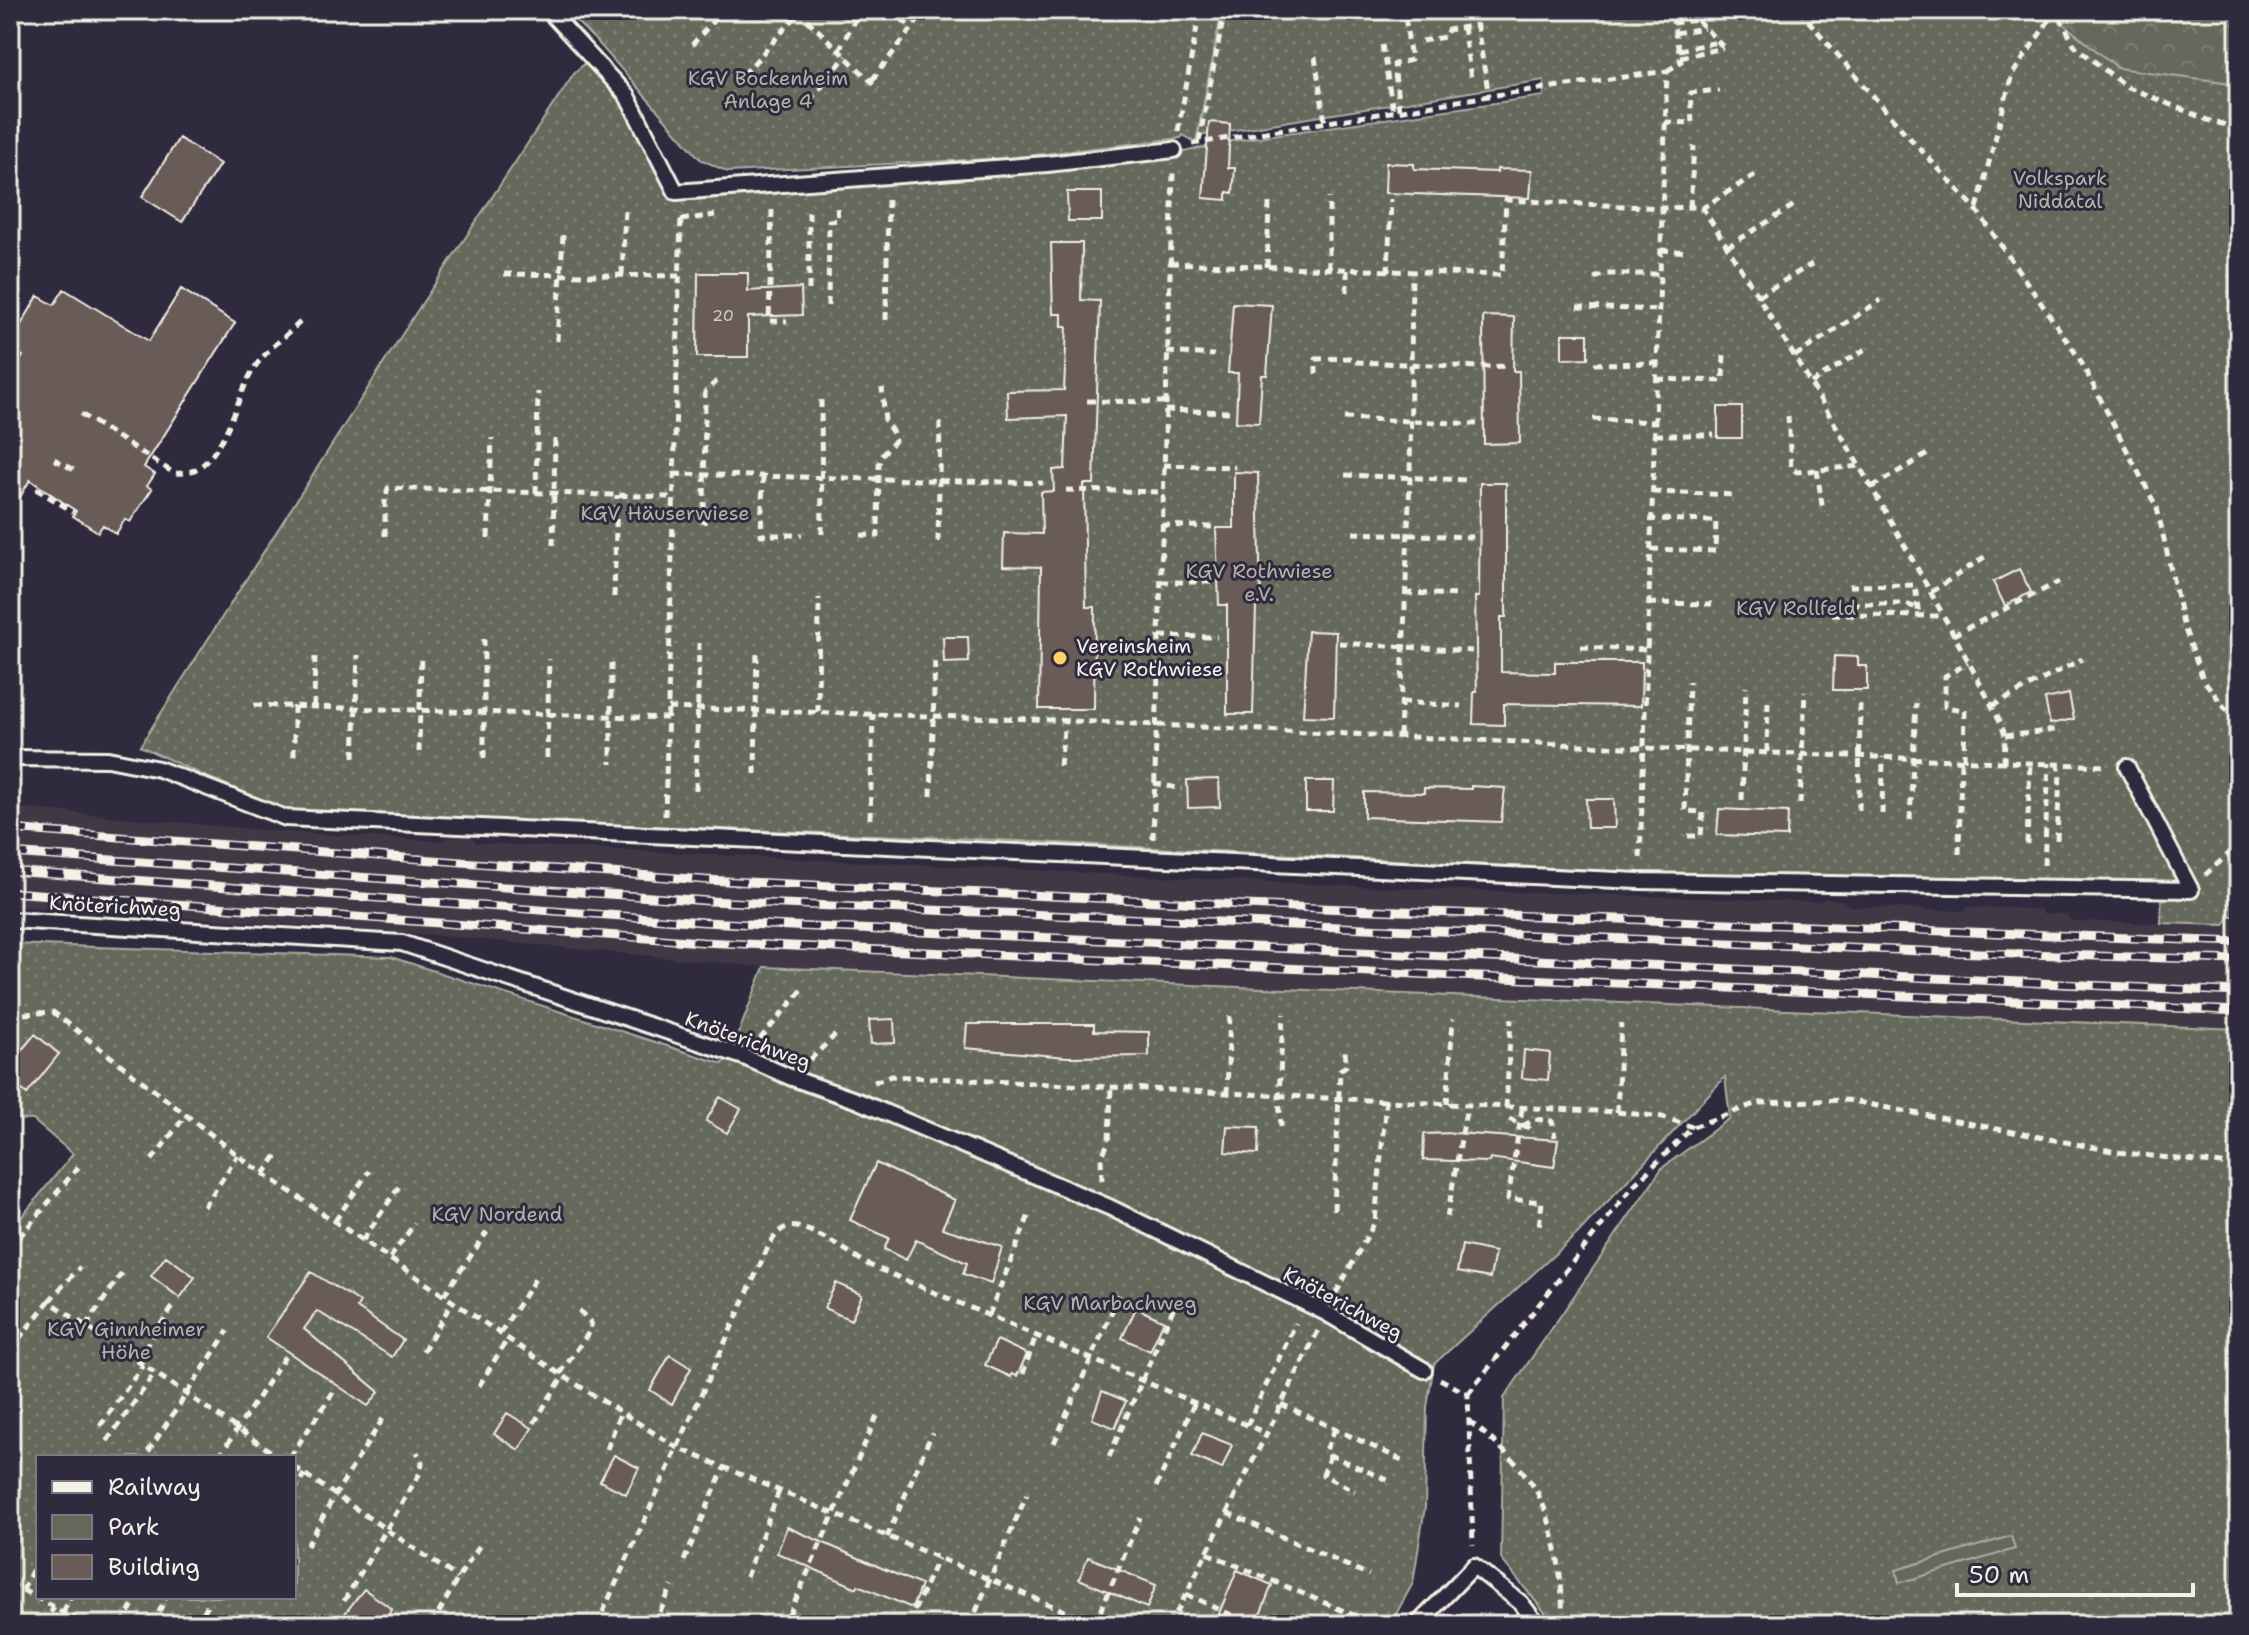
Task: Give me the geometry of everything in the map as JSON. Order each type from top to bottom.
[{"type":"lane","points":[[548,10],[627,96],[676,192],[1047,164],[1174,150]]},
{"type":"lane","points":[[10,758],[108,759],[159,769],[286,818],[1639,881],[2191,890],[2127,767]]},
{"type":"lane","name":"Knöterichweg","points":[[10,920],[402,943],[744,1057],[858,1101],[1109,1207],[1326,1313],[1424,1370]]},
{"type":"lane","points":[[1417,1625],[1474,1566],[1521,1603],[1538,1625]]},
{"type":"path","points":[[692,45],[723,10]]},
{"type":"path","points":[[839,50],[860,10]]},
{"type":"path","points":[[894,10],[893,13],[912,27]]},
{"type":"path","points":[[872,80],[920,18],[922,10]]},
{"type":"path","points":[[1152,859],[1174,150],[1200,10]]},
{"type":"path","points":[[1199,141],[1225,10]]},
{"type":"path","points":[[1474,10],[1489,96]]},
{"type":"path","points":[[1680,53],[1724,48],[1688,10]]},
{"type":"path","points":[[1799,10],[1976,209],[2079,358],[2157,508],[2183,624],[2203,679],[2225,708],[2239,717]]},
{"type":"path","points":[[1976,209],[2012,75],[2056,10],[2075,46],[2125,86],[2210,121],[2239,128]]},
{"type":"path","points":[[734,85],[801,12],[878,88]]},
{"type":"path","points":[[1396,110],[1394,64],[1411,60],[1405,16]]},
{"type":"path","points":[[1174,150],[1199,141],[1667,71],[1681,62],[1673,23],[1698,20]]},
{"type":"path","points":[[1422,41],[1445,37],[1448,30],[1477,25]]},
{"type":"path","points":[[1463,27],[1471,78]]},
{"type":"path","points":[[1675,33],[1705,28]]},
{"type":"path","points":[[1382,45],[1396,110]]},
{"type":"path","points":[[810,100],[846,56]]},
{"type":"path","points":[[1315,57],[1325,122]]},
{"type":"path","points":[[1639,881],[1667,71]]},
{"type":"path","points":[[1665,122],[1692,123],[1690,93],[1719,90]]},
{"type":"path","points":[[1690,207],[1694,146]]},
{"type":"path","points":[[1701,209],[1759,172]]},
{"type":"path","points":[[664,837],[681,191]]},
{"type":"path","points":[[1329,198],[1329,269]]},
{"type":"path","points":[[886,320],[888,199]]},
{"type":"path","points":[[1388,272],[1391,199]]},
{"type":"path","points":[[1170,263],[1502,275],[1506,200],[1704,210],[1795,356],[1931,592],[2005,736],[2004,763]]},
{"type":"path","points":[[1267,267],[1269,203]]},
{"type":"path","points":[[828,306],[829,221],[838,220],[837,204]]},
{"type":"path","points":[[1727,247],[1796,204]]},
{"type":"path","points":[[809,206],[809,290]]},
{"type":"path","points":[[622,275],[625,209]]},
{"type":"path","points":[[772,210],[769,321],[787,321]]},
{"type":"path","points":[[557,341],[563,235]]},
{"type":"path","points":[[1661,250],[1689,252]]},
{"type":"path","points":[[1758,296],[1812,264]]},
{"type":"path","points":[[1347,270],[1347,296]]},
{"type":"path","points":[[1400,736],[1410,477],[1412,273]]},
{"type":"path","points":[[504,274],[679,276]]},
{"type":"path","points":[[1594,278],[1607,274],[1660,274]]},
{"type":"path","points":[[1795,356],[1881,300]]},
{"type":"path","points":[[1577,307],[1659,310]]},
{"type":"path","points":[[10,311],[22,315]]},
{"type":"path","points":[[81,414],[174,473],[189,472],[215,453],[257,363],[303,319]]},
{"type":"path","points":[[1811,383],[1867,348]]},
{"type":"path","points":[[1167,352],[1214,355]]},
{"type":"path","points":[[1657,379],[1723,381],[1724,353]]},
{"type":"path","points":[[1316,374],[1316,359],[1352,358],[1357,362],[1412,365],[1509,366]]},
{"type":"path","points":[[1594,364],[1657,363]]},
{"type":"path","points":[[704,524],[705,392],[720,378]]},
{"type":"path","points":[[861,535],[878,536],[881,456],[895,441],[885,421],[882,388]]},
{"type":"path","points":[[536,493],[538,392]]},
{"type":"path","points":[[821,400],[822,537]]},
{"type":"path","points":[[1087,401],[1229,412]]},
{"type":"path","points":[[1788,416],[1791,468],[1797,472],[1860,466]]},
{"type":"path","points":[[1344,418],[1477,424]]},
{"type":"path","points":[[1593,419],[1655,422]]},
{"type":"path","points":[[938,542],[940,421]]},
{"type":"path","points":[[1655,435],[1714,435]]},
{"type":"path","points":[[488,538],[492,438]]},
{"type":"path","points":[[553,545],[555,438]]},
{"type":"path","points":[[1872,487],[1931,452]]},
{"type":"path","points":[[54,459],[78,472]]},
{"type":"path","points":[[1163,465],[1235,467]]},
{"type":"path","points":[[1817,470],[1823,512]]},
{"type":"path","points":[[674,474],[1043,483]]},
{"type":"path","points":[[1345,475],[1468,480]]},
{"type":"path","points":[[763,476],[761,535],[802,535]]},
{"type":"path","points":[[385,536],[388,488],[673,497]]},
{"type":"path","points":[[36,489],[74,512]]},
{"type":"path","points":[[1066,490],[1163,492]]},
{"type":"path","points":[[1653,492],[1737,495]]},
{"type":"path","points":[[614,597],[617,495]]},
{"type":"path","points":[[1651,549],[1715,551],[1716,521],[1652,519]]},
{"type":"path","points":[[1162,525],[1212,527]]},
{"type":"path","points":[[1353,533],[1475,537]]},
{"type":"path","points":[[1931,592],[1986,556]]},
{"type":"path","points":[[1161,582],[1216,582]]},
{"type":"path","points":[[1953,635],[2059,582]]},
{"type":"path","points":[[1849,586],[1915,585],[1919,612]]},
{"type":"path","points":[[1405,593],[1459,595]]},
{"type":"path","points":[[818,712],[819,598]]},
{"type":"path","points":[[1649,603],[1712,604]]},
{"type":"path","points":[[1851,604],[1906,604],[1919,612]]},
{"type":"path","points":[[1832,615],[1919,612],[1944,616]]},
{"type":"path","points":[[1160,636],[1217,637]]},
{"type":"path","points":[[484,639],[484,758]]},
{"type":"path","points":[[696,790],[699,643]]},
{"type":"path","points":[[1339,643],[1472,651]]},
{"type":"path","points":[[1581,647],[1648,650]]},
{"type":"path","points":[[755,774],[757,650]]},
{"type":"path","points":[[314,707],[315,654]]},
{"type":"path","points":[[354,757],[358,655]]},
{"type":"path","points":[[419,752],[421,655]]},
{"type":"path","points":[[931,796],[935,656]]},
{"type":"path","points":[[547,758],[549,659]]},
{"type":"path","points":[[1992,706],[2082,659]]},
{"type":"path","points":[[611,663],[611,764]]},
{"type":"path","points":[[1959,854],[1965,710],[1945,707],[1945,676],[1968,663]]},
{"type":"path","points":[[1688,836],[1701,836],[1703,812],[1685,811],[1689,682]]},
{"type":"path","points":[[1742,800],[1746,687]]},
{"type":"path","points":[[1800,804],[1805,691]]},
{"type":"path","points":[[1767,752],[1768,698]]},
{"type":"path","points":[[1859,810],[1860,700]]},
{"type":"path","points":[[1401,702],[1461,706]]},
{"type":"path","points":[[1910,820],[1916,703]]},
{"type":"path","points":[[254,705],[667,718]]},
{"type":"path","points":[[294,706],[294,756]]},
{"type":"path","points":[[668,708],[933,715],[2127,767]]},
{"type":"path","points":[[870,819],[873,714]]},
{"type":"path","points":[[1060,766],[1065,721]]},
{"type":"path","points":[[2005,736],[2055,730]]},
{"type":"path","points":[[1882,814],[1883,757]]},
{"type":"path","points":[[2027,844],[2030,763]]},
{"type":"path","points":[[2044,865],[2049,763]]},
{"type":"path","points":[[2057,763],[2060,772],[2057,840]]},
{"type":"path","points":[[1154,783],[1182,789]]},
{"type":"path","points":[[2191,890],[2239,845]]},
{"type":"path","points":[[744,1057],[803,989]]},
{"type":"path","points":[[10,1015],[53,1012],[264,1174],[562,1375],[678,1448],[1096,1624],[1140,1518]]},
{"type":"path","points":[[1227,1094],[1230,1012]]},
{"type":"path","points":[[1281,1127],[1279,1097],[1283,1014]]},
{"type":"path","points":[[1447,1104],[1453,1019]]},
{"type":"path","points":[[1506,1108],[1511,1019]]},
{"type":"path","points":[[1617,1112],[1621,1023]]},
{"type":"path","points":[[792,1078],[835,1035]]},
{"type":"path","points":[[1334,1210],[1340,1070],[1346,1066],[1345,1051]]},
{"type":"path","points":[[858,1101],[867,1085],[891,1076],[1617,1112],[1663,1117],[1693,1127]]},
{"type":"path","points":[[1111,1088],[1109,1141],[1101,1158],[1100,1180],[1111,1184]]},
{"type":"path","points":[[1474,1566],[1468,1394],[1633,1186],[1693,1127],[1757,1103],[1847,1100],[2117,1152],[2239,1166]]},
{"type":"path","points":[[1168,1625],[1375,1222],[1386,1101]]},
{"type":"path","points":[[1447,1217],[1467,1106]]},
{"type":"path","points":[[1522,1109],[1522,1125],[1508,1199],[1542,1202],[1539,1227]]},
{"type":"path","points":[[152,1160],[186,1115]]},
{"type":"path","points":[[1509,1119],[1529,1128],[1531,1133]]},
{"type":"path","points":[[1522,1125],[1529,1121],[1552,1121],[1555,1137]]},
{"type":"path","points":[[264,1174],[278,1154]]},
{"type":"path","points":[[204,1207],[238,1155]]},
{"type":"path","points":[[10,1248],[81,1164]]},
{"type":"path","points":[[335,1221],[369,1171]]},
{"type":"path","points":[[363,1241],[400,1185]]},
{"type":"path","points":[[989,1315],[1029,1215]]},
{"type":"path","points":[[389,1258],[415,1223]]},
{"type":"path","points":[[597,1625],[769,1245],[779,1231],[788,1227],[798,1226],[867,1264],[1266,1433]]},
{"type":"path","points":[[444,1295],[487,1232]]},
{"type":"path","points":[[10,1350],[80,1267]]},
{"type":"path","points":[[86,1326],[124,1270]]},
{"type":"path","points":[[500,1333],[537,1276]]},
{"type":"path","points":[[1054,1443],[1120,1293]]},
{"type":"path","points":[[49,1301],[276,1455]]},
{"type":"path","points":[[423,1351],[453,1301]]},
{"type":"path","points":[[1109,1457],[1176,1302]]},
{"type":"path","points":[[136,1360],[175,1304]]},
{"type":"path","points":[[534,1423],[591,1329],[591,1323],[577,1308]]},
{"type":"path","points":[[1247,1425],[1296,1323]]},
{"type":"path","points":[[148,1452],[228,1331]]},
{"type":"path","points":[[1023,1374],[1036,1335]]},
{"type":"path","points":[[479,1386],[508,1338]]},
{"type":"path","points":[[220,1455],[285,1356]]},
{"type":"path","points":[[100,1426],[143,1365]]},
{"type":"path","points":[[1424,1370],[1468,1394]]},
{"type":"path","points":[[107,1441],[155,1373]]},
{"type":"path","points":[[291,1455],[334,1391]]},
{"type":"path","points":[[1156,1487],[1195,1402]]},
{"type":"path","points":[[1281,1404],[1402,1460]]},
{"type":"path","points":[[607,1449],[621,1411]]},
{"type":"path","points":[[789,1615],[877,1416]]},
{"type":"path","points":[[307,1546],[384,1417]]},
{"type":"path","points":[[1469,1421],[1517,1465],[1538,1494],[1551,1534],[1563,1590],[1560,1625]]},
{"type":"path","points":[[1335,1429],[1326,1450],[1330,1455],[1392,1482]]},
{"type":"path","points":[[887,1537],[932,1433]]},
{"type":"path","points":[[344,1601],[421,1471],[422,1462],[417,1452]]},
{"type":"path","points":[[1330,1455],[1323,1475],[1355,1491]]},
{"type":"path","points":[[296,1468],[458,1578]]},
{"type":"path","points":[[684,1561],[724,1468]]},
{"type":"path","points":[[296,1488],[304,1474]]},
{"type":"path","points":[[746,1577],[779,1491]]},
{"type":"path","points":[[970,1625],[1027,1494]]},
{"type":"path","points":[[1227,1512],[1369,1575]]},
{"type":"path","points":[[432,1625],[480,1545]]},
{"type":"path","points":[[1207,1553],[1363,1619]]},
{"type":"path","points":[[914,1611],[938,1558]]},
{"type":"path","points":[[22,1590],[36,1562]]},
{"type":"path","points":[[10,1583],[36,1597]]},
{"type":"path","points":[[654,1625],[672,1586]]},
{"type":"path","points":[[1186,1594],[1253,1625]]},
{"type":"path","points":[[39,1599],[86,1625]]},
{"type":"path","points":[[63,1612],[70,1599]]},
{"type":"path","points":[[122,1625],[136,1599]]},
{"type":"path","points":[[153,1625],[165,1599]]},
{"type":"path","points":[[197,1625],[207,1606]]},
{"type":"path","points":[[44,1625],[54,1607]]},
{"type":"path","points":[[722,1625],[727,1615]]},
{"type":"shaded area","points":[[10,807],[273,831],[439,841],[458,835],[471,837],[477,843],[1373,887],[1818,902],[1824,899],[1842,900],[1849,906],[1962,911],[1969,907],[2040,909],[2044,914],[2067,914],[2071,921],[2224,925],[2230,916],[2239,916],[2239,1029],[764,967],[422,934],[10,906]]},
{"type":"green space","name":"KGV Bockenheim Anlage 4","points":[[565,10],[1222,10],[1196,142],[1183,135],[1181,138],[1008,158],[728,172],[700,159],[602,47]]},
{"type":"green space","points":[[1223,10],[2239,10],[2239,916],[2230,916],[2224,925],[2161,923],[2162,886],[1650,873],[977,839],[292,812],[140,746],[417,311],[574,73],[588,60],[622,102],[678,185],[694,200],[1009,174],[1168,156],[1224,142],[1544,96],[1544,80],[1198,136]]},
{"type":"green space","points":[[2046,10],[2239,10],[2239,84],[2118,68]]},
{"type":"green space","points":[[10,944],[391,957],[723,1064],[764,967],[2239,1029],[2239,1625],[1555,1625],[1501,1559],[1504,1398],[1662,1168],[1730,1118],[1725,1077],[1577,1234],[1434,1364],[1427,1407],[1425,1507],[1413,1583],[1390,1625],[10,1625],[10,1231],[73,1154],[33,1120],[10,1119]]},
{"type":"green space","points":[[2011,1536],[2015,1549],[1899,1583],[1896,1570]]},
{"type":"building","points":[[1209,122],[1230,124],[1228,168],[1235,168],[1233,193],[1227,192],[1227,200],[1203,198]]},
{"type":"building","points":[[179,138],[220,164],[182,222],[142,197]]},
{"type":"building","points":[[1386,163],[1414,164],[1414,169],[1532,170],[1530,198],[1385,193]]},
{"type":"building","points":[[1067,192],[1102,192],[1102,221],[1068,221]]},
{"type":"building","points":[[1051,243],[1082,243],[1081,300],[1100,301],[1094,484],[1084,484],[1086,607],[1095,607],[1094,709],[1039,709],[1041,567],[1003,566],[1004,533],[1042,534],[1041,492],[1054,491],[1053,470],[1065,469],[1067,416],[1008,418],[1007,391],[1064,390],[1067,326],[1062,326],[1062,314],[1053,314]]},
{"type":"building","points":[[698,273],[748,273],[748,291],[801,288],[802,315],[748,317],[748,357],[697,357]]},
{"type":"building","points":[[64,289],[149,341],[181,289],[235,323],[144,467],[155,474],[147,486],[152,489],[130,522],[125,519],[116,534],[103,525],[98,532],[73,516],[76,511],[30,480],[10,514],[10,378],[23,356],[10,348],[10,343],[38,296],[54,305]]},
{"type":"building","points":[[1233,303],[1272,305],[1267,375],[1262,375],[1259,423],[1236,422],[1238,373],[1228,373]]},
{"type":"building","points":[[1483,316],[1514,317],[1513,371],[1519,371],[1520,443],[1484,444]]},
{"type":"building","points":[[1562,334],[1588,334],[1588,358],[1562,359]]},
{"type":"building","points":[[1718,407],[1742,407],[1742,438],[1718,438]]},
{"type":"building","points":[[1234,472],[1258,473],[1261,606],[1256,606],[1253,714],[1227,714],[1227,605],[1219,605],[1216,528],[1234,528]]},
{"type":"building","points":[[1480,483],[1506,483],[1506,617],[1501,617],[1501,672],[1555,673],[1555,662],[1642,662],[1641,706],[1504,704],[1504,725],[1473,724],[1474,692],[1477,692],[1475,597],[1479,597]]},
{"type":"building","points":[[2019,569],[2031,592],[2005,606],[1993,582]]},
{"type":"building","points":[[1308,631],[1336,632],[1334,717],[1303,716]]},
{"type":"building","points":[[943,637],[968,637],[969,662],[944,663]]},
{"type":"building","points":[[1834,656],[1858,657],[1858,666],[1867,666],[1867,690],[1833,690]]},
{"type":"building","points":[[2069,694],[2074,719],[2050,724],[2045,699]]},
{"type":"building","points":[[1219,779],[1220,807],[1188,808],[1187,780]]},
{"type":"building","points":[[1306,781],[1334,781],[1333,811],[1306,811]]},
{"type":"building","points":[[1471,786],[1505,788],[1501,822],[1364,817],[1364,792],[1424,793],[1424,788],[1471,789]]},
{"type":"building","points":[[1586,799],[1614,799],[1615,828],[1587,828]]},
{"type":"building","points":[[1719,809],[1788,812],[1787,837],[1717,835]]},
{"type":"building","points":[[894,1019],[895,1043],[871,1044],[869,1020]]},
{"type":"building","points":[[967,1024],[1094,1024],[1094,1031],[1149,1032],[1149,1056],[1067,1057],[965,1048]]},
{"type":"building","points":[[35,1034],[59,1054],[27,1094],[10,1080],[10,1064]]},
{"type":"building","points":[[1524,1050],[1550,1053],[1548,1080],[1522,1078]]},
{"type":"building","points":[[720,1097],[741,1109],[727,1133],[706,1121]]},
{"type":"building","points":[[1227,1126],[1259,1127],[1258,1154],[1225,1152]]},
{"type":"building","points":[[1424,1134],[1558,1140],[1554,1167],[1490,1158],[1489,1162],[1423,1160]]},
{"type":"building","points":[[876,1163],[955,1200],[942,1228],[1002,1247],[991,1284],[963,1274],[967,1263],[916,1240],[906,1260],[884,1249],[889,1238],[850,1220]]},
{"type":"building","points":[[1462,1245],[1495,1252],[1490,1278],[1457,1272]]},
{"type":"building","points":[[166,1256],[195,1277],[180,1298],[151,1276]]},
{"type":"building","points":[[311,1272],[360,1302],[357,1308],[403,1340],[392,1357],[317,1311],[304,1329],[379,1392],[368,1406],[266,1337]]},
{"type":"building","points":[[836,1283],[862,1295],[851,1320],[824,1308]]},
{"type":"building","points":[[1136,1308],[1164,1321],[1150,1351],[1122,1338]]},
{"type":"building","points":[[997,1340],[1027,1354],[1017,1376],[1012,1374],[1011,1377],[985,1365]]},
{"type":"building","points":[[670,1355],[691,1368],[672,1404],[650,1390]]},
{"type":"building","points":[[1102,1391],[1126,1401],[1115,1428],[1092,1419]]},
{"type":"building","points":[[507,1413],[532,1428],[519,1450],[494,1434]]},
{"type":"building","points":[[1202,1433],[1232,1445],[1222,1469],[1192,1456]]},
{"type":"building","points":[[614,1455],[639,1468],[626,1494],[600,1481]]},
{"type":"building","points":[[787,1527],[921,1585],[912,1608],[777,1553]]},
{"type":"building","points":[[1088,1557],[1156,1585],[1147,1608],[1079,1579]]},
{"type":"building","points":[[1237,1570],[1272,1585],[1256,1625],[1214,1625]]},
{"type":"building","points":[[364,1589],[392,1609],[382,1625],[336,1625]]},
{"type":"railway","points":[[10,829],[705,880],[1267,906],[2239,942]]},
{"type":"railway","points":[[10,853],[709,901],[1946,952],[2239,960]]},
{"type":"railway","points":[[10,871],[704,922],[2239,992]]},
{"type":"railway","points":[[10,892],[702,942],[2239,1011]]},
{"type":"place","name":"Vereinsheim KGV Rothwiese","points":[[1060,658]]},
{"type":"park label","name":"Volkspark Niddatal","points":[[2060,190]]},
{"type":"park label","name":"KGV Häuserwiese","points":[[665,513]]},
{"type":"park label","name":"KGV Rothwiese e.V.","points":[[1259,582]]},
{"type":"park label","name":"KGV Rollfeld","points":[[1796,608]]},
{"type":"park label","name":"KGV Nordend","points":[[497,1214]]},
{"type":"park label","name":"KGV Marbachweg","points":[[1110,1303]]},
{"type":"park label","name":"KGV Ginnheimer Höhe","points":[[126,1340]]}]
